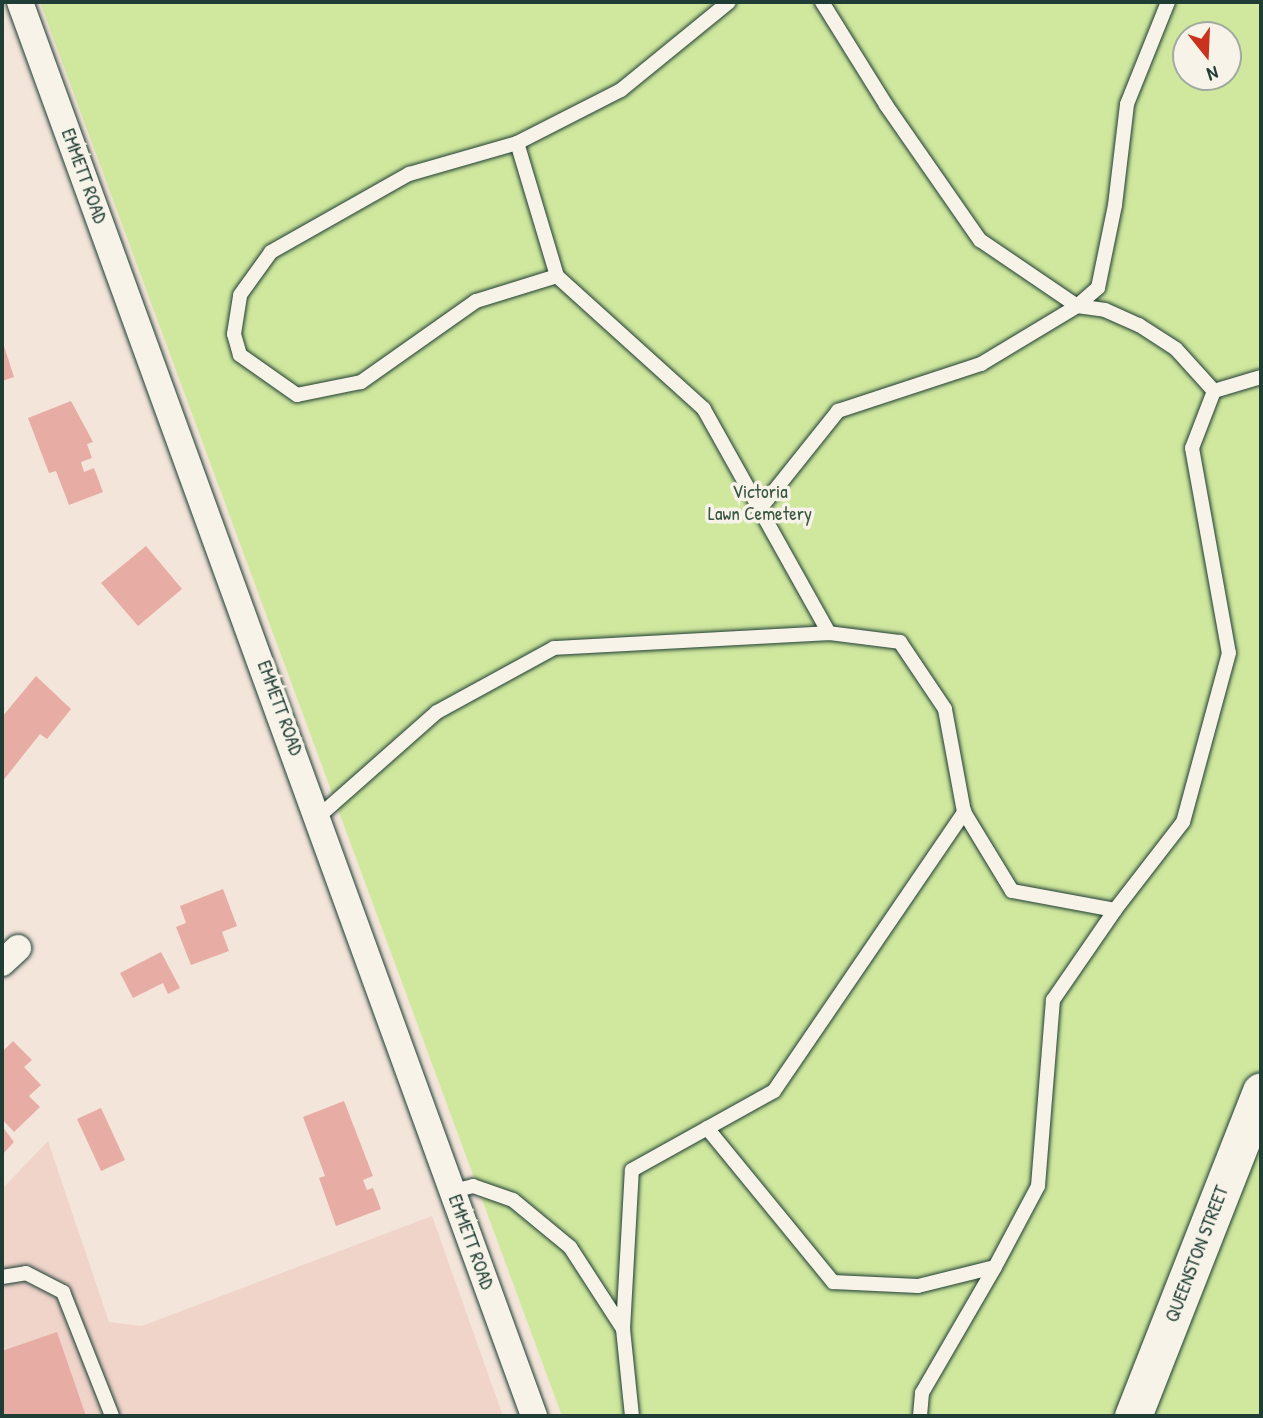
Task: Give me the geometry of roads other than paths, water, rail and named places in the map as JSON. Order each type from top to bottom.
[{"type":"main road","name":"QUEENSTON STREET","points":[[1133,1416],[1261,1091]]},
{"type":"street","name":"EMMETT ROAD","points":[[20,2],[319,816],[534,1416]]},
{"type":"lane","points":[[557,276],[476,301],[361,382],[297,395],[240,355],[234,334],[240,295],[271,252],[409,174],[517,143],[621,90],[729,2]]},
{"type":"lane","points":[[822,2],[886,105],[980,240],[1077,306],[1105,310],[1139,324],[1176,349],[1214,391]]},
{"type":"lane","points":[[759,510],[838,411],[981,364],[1077,306],[1098,288],[1115,205],[1127,104],[1168,2]]},
{"type":"lane","points":[[517,143],[557,276],[704,409],[829,633]]},
{"type":"lane","points":[[1214,391],[1261,377]]},
{"type":"lane","points":[[920,1416],[922,1393],[1038,1186],[1053,1000],[1115,910],[1183,821],[1229,653],[1192,448],[1214,391]]},
{"type":"lane","points":[[319,816],[437,712],[554,648],[829,633],[900,642],[944,709],[964,812],[1012,891],[1115,910]]},
{"type":"lane","points":[[632,1416],[624,1329],[632,1170],[774,1091],[964,812]]},
{"type":"lane","points":[[707,1128],[834,1282],[918,1286],[995,1267]]},
{"type":"lane","points":[[453,1191],[473,1186],[513,1200],[570,1247],[624,1329]]},
{"type":"lane","points":[[2,1277],[26,1273],[63,1292],[112,1416]]},
{"type":"park label","name":"Victoria Lawn Cemetery","points":[[760,503]]}]
